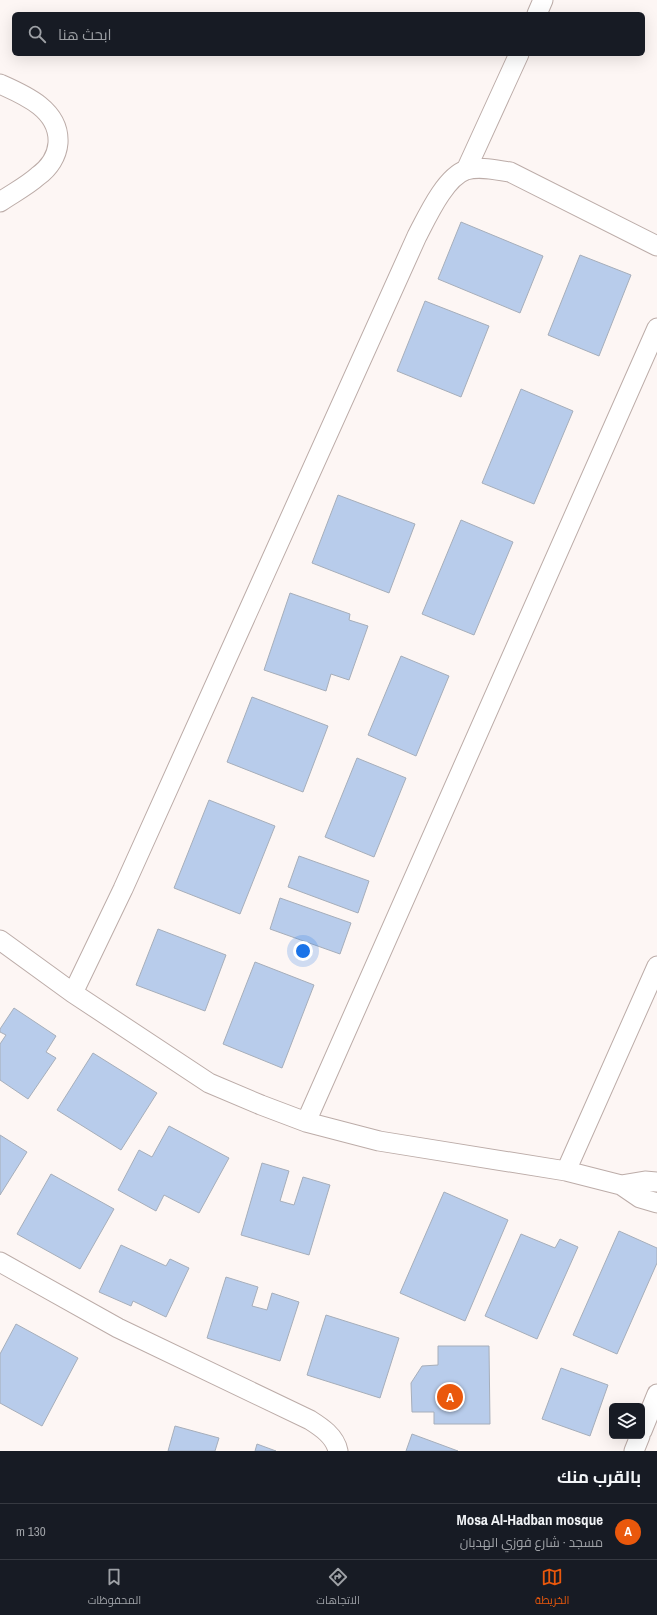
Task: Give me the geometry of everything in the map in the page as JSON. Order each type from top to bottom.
[{"type":"street","points":[[538,12],[543,0]]},
{"type":"street","points":[[466,170],[518,56]]},
{"type":"street","points":[[0,84],[32,99],[48,113],[56,124],[58,133],[57,151],[52,162],[39,176],[0,202]]},
{"type":"street","points":[[73,993],[123,889],[417,236],[436,201],[449,182],[466,170],[485,168],[510,172],[657,246]]},
{"type":"street","points":[[306,1122],[657,328]]},
{"type":"street","points":[[0,940],[73,993],[209,1083],[260,1105],[306,1122],[380,1141],[566,1171],[621,1185],[640,1198],[657,1203]]},
{"type":"street","points":[[566,1171],[657,966]]},
{"type":"street","points":[[621,1185],[645,1181],[657,1182]]},
{"type":"street","points":[[0,1262],[118,1328],[310,1420],[326,1430],[337,1446],[338,1451]]},
{"type":"street","points":[[645,1424],[657,1394]]},
{"type":"street","points":[[634,1451],[639,1439]]},
{"type":"building","points":[[461,222],[543,256],[520,313],[438,279]]},
{"type":"building","points":[[580,255],[631,275],[599,356],[548,335]]},
{"type":"building","points":[[425,301],[489,326],[461,397],[397,371]]},
{"type":"building","points":[[521,389],[573,411],[534,504],[482,483]]},
{"type":"building","points":[[338,495],[415,524],[389,593],[312,563]]},
{"type":"building","points":[[461,520],[513,542],[474,635],[422,614]]},
{"type":"building","points":[[290,593],[350,614],[349,620],[368,626],[349,680],[331,674],[326,691],[264,670]]},
{"type":"building","points":[[401,656],[449,676],[416,756],[368,735]]},
{"type":"building","points":[[252,697],[328,726],[303,792],[227,762]]},
{"type":"building","points":[[357,758],[406,778],[374,857],[325,837]]},
{"type":"building","points":[[209,800],[275,826],[240,914],[174,888]]},
{"type":"building","points":[[299,856],[369,881],[358,913],[288,887]]},
{"type":"building","points":[[280,898],[351,923],[340,954],[270,929]]},
{"type":"building","points":[[158,929],[226,955],[205,1011],[136,985]]},
{"type":"building","points":[[255,962],[314,985],[282,1068],[223,1044]]},
{"type":"building","points":[[14,1008],[56,1036],[46,1052],[56,1058],[28,1099],[0,1080],[0,1044],[6,1035],[0,1032],[0,1029]]},
{"type":"building","points":[[93,1053],[157,1093],[121,1150],[57,1110]]},
{"type":"building","points":[[169,1126],[229,1158],[199,1213],[164,1195],[156,1211],[118,1190],[139,1150],[152,1157]]},
{"type":"building","points":[[0,1135],[27,1152],[0,1195]]},
{"type":"building","points":[[262,1163],[289,1171],[280,1201],[294,1205],[303,1177],[330,1185],[309,1255],[241,1235]]},
{"type":"building","points":[[51,1174],[114,1209],[80,1269],[17,1234]]},
{"type":"building","points":[[444,1192],[508,1220],[465,1321],[400,1293]]},
{"type":"building","points":[[619,1231],[657,1248],[657,1263],[617,1354],[573,1335]]},
{"type":"building","points":[[521,1234],[555,1248],[560,1239],[578,1247],[537,1339],[485,1316]]},
{"type":"building","points":[[121,1245],[166,1266],[170,1259],[189,1268],[166,1317],[133,1301],[131,1306],[99,1292]]},
{"type":"building","points":[[226,1277],[258,1287],[252,1306],[267,1310],[272,1293],[299,1302],[280,1361],[207,1338]]},
{"type":"building","points":[[326,1315],[399,1338],[380,1398],[307,1375]]},
{"type":"building","points":[[16,1324],[78,1358],[42,1426],[0,1403],[0,1354]]},
{"type":"building","points":[[438,1346],[489,1346],[490,1424],[434,1424],[434,1412],[412,1412],[411,1383],[422,1366],[438,1365]]},
{"type":"building","points":[[561,1368],[608,1385],[590,1436],[542,1419]]},
{"type":"building","points":[[175,1426],[219,1438],[215,1451],[168,1451]]},
{"type":"building","points":[[412,1434],[458,1451],[406,1451]]},
{"type":"building","points":[[257,1444],[276,1451],[255,1451]]},
{"type":"place","name":"Mosa Al-Hadban mosque","points":[[450,1397]]}]
